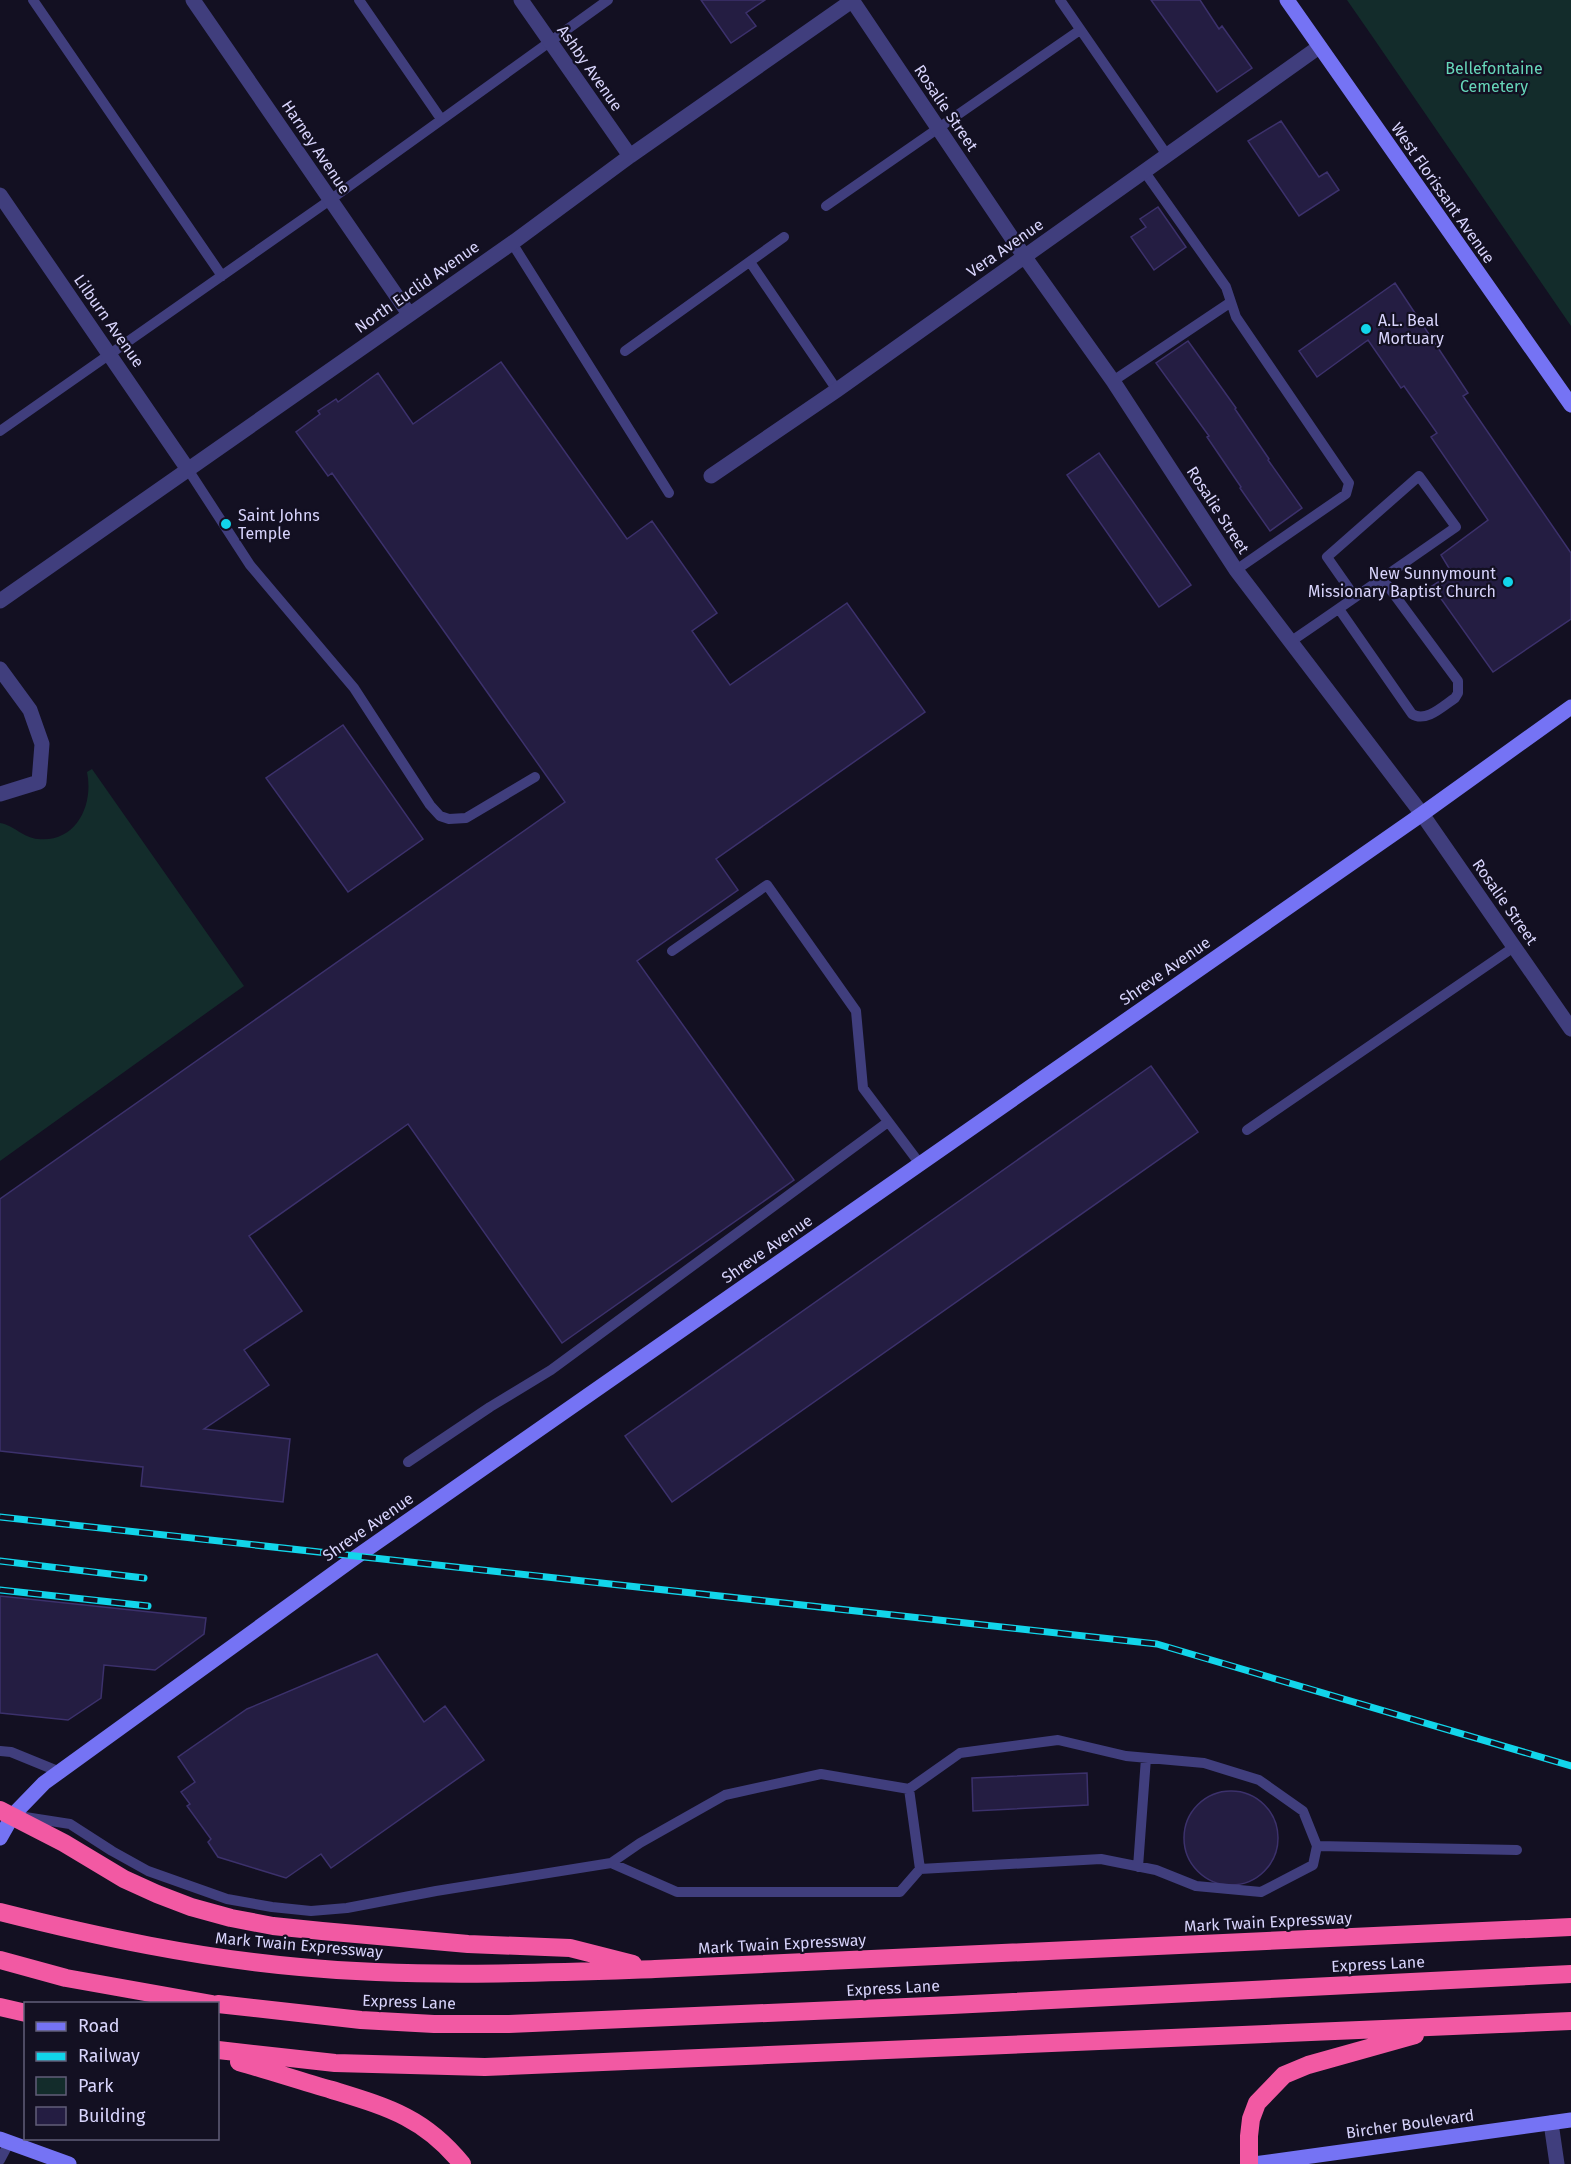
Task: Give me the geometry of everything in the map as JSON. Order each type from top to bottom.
[{"type":"highway","points":[[6,1813],[124,1879],[191,1907],[231,1918],[273,1926],[468,1944],[570,1948],[655,1969]]},
{"type":"highway","name":"Mark Twain Expressway","points":[[0,1912],[80,1933],[225,1959],[374,1972],[460,1973],[655,1969],[1571,1927]]},
{"type":"highway","points":[[0,1960],[66,1978],[201,2002]]},
{"type":"highway","name":"Express Lane","points":[[219,2004],[361,2020],[434,2024],[509,2024],[952,2005],[1571,1974]]},
{"type":"highway","points":[[0,2007],[24,2013]]},
{"type":"highway","points":[[219,2050],[335,2063],[411,2067],[485,2067],[1571,2021]]},
{"type":"highway","points":[[1249,2164],[1251,2119],[1257,2103],[1284,2075],[1308,2065],[1447,2027]]},
{"type":"highway","points":[[219,2055],[382,2105],[411,2119],[442,2140],[456,2161]]},
{"type":"street","name":"Harney Avenue","points":[[193,0],[409,314]]},
{"type":"street","name":"Ashby Avenue","points":[[521,0],[630,156]]},
{"type":"street","name":"Rosalie Street","points":[[853,0],[1024,256],[1113,381],[1236,570],[1422,814],[1571,1029]]},
{"type":"street","name":"North Euclid Avenue","points":[[0,601],[512,243],[630,156],[853,0]]},
{"type":"street","name":"West Florissant Avenue","points":[[1287,0],[1571,405]]},
{"type":"street","name":"Vera Avenue","points":[[711,476],[837,390],[1319,47]]},
{"type":"street","name":"Lilburn Avenue","points":[[0,195],[188,468]]},
{"type":"street","points":[[0,669],[30,710],[42,744],[39,782],[0,794]]},
{"type":"street","name":"Shreve Avenue","points":[[0,1838],[6,1813],[348,1563],[1422,814],[1571,707]]},
{"type":"street","name":"Bircher Boulevard","points":[[1254,2164],[1571,2120]]},
{"type":"street","points":[[1551,2123],[1557,2164]]},
{"type":"street","points":[[5,2141],[69,2164]]},
{"type":"lane","points":[[33,0],[222,276]]},
{"type":"lane","points":[[359,0],[441,119]]},
{"type":"lane","points":[[0,417],[3,429],[330,200],[608,0]]},
{"type":"lane","points":[[1060,0],[1167,155]]},
{"type":"lane","points":[[826,206],[1080,30]]},
{"type":"lane","points":[[1144,171],[1226,287],[1236,316],[1349,483],[1346,494],[1236,570]]},
{"type":"lane","points":[[625,351],[784,237]]},
{"type":"lane","points":[[512,243],[669,493]]},
{"type":"lane","points":[[750,262],[837,390]]},
{"type":"lane","points":[[1113,381],[1231,302]]},
{"type":"lane","points":[[188,468],[250,565],[354,688],[430,805],[440,816],[449,819],[466,818],[535,777]]},
{"type":"lane","points":[[1290,642],[1339,609],[1456,527],[1419,476],[1327,557],[1355,597]]},
{"type":"lane","points":[[1339,609],[1412,714],[1416,717],[1427,716],[1455,698],[1458,693],[1458,681],[1382,578]]},
{"type":"lane","points":[[672,951],[767,885],[856,1011],[863,1088],[920,1164]]},
{"type":"lane","points":[[1247,1130],[1514,947]]},
{"type":"lane","points":[[408,1462],[490,1407],[551,1370],[888,1122]]},
{"type":"lane","points":[[6,1813],[70,1824],[148,1871],[227,1899],[311,1911],[347,1908],[436,1891],[611,1863],[640,1843],[725,1795],[821,1774],[909,1788],[960,1753],[1058,1740],[1126,1756],[1203,1763],[1259,1780],[1303,1811],[1317,1845],[1313,1865],[1261,1892],[1196,1886],[1156,1870],[1101,1859],[920,1869],[900,1892],[677,1892],[611,1863]]},
{"type":"lane","points":[[0,1751],[11,1752],[60,1772]]},
{"type":"lane","points":[[1138,1867],[1146,1758]]},
{"type":"lane","points":[[909,1788],[920,1869]]},
{"type":"lane","points":[[1317,1845],[1517,1850]]},
{"type":"lane","points":[[0,2160],[5,2141]]},
{"type":"green space","name":"Bellefontaine Cemetery","points":[[1347,0],[1571,0],[1571,326],[1372,36]]},
{"type":"green space","points":[[92,769],[244,986],[0,1161],[0,823],[38,839],[51,839],[63,835],[72,828],[85,809],[88,797],[87,772]]},
{"type":"building","points":[[701,0],[765,0],[746,13],[756,26],[731,43]]},
{"type":"building","points":[[1151,0],[1200,0],[1219,29],[1222,26],[1252,68],[1217,92]]},
{"type":"building","points":[[1281,121],[1319,177],[1327,172],[1339,190],[1299,216],[1248,141]]},
{"type":"building","points":[[1158,207],[1186,247],[1154,270],[1131,237],[1146,227],[1140,219]]},
{"type":"building","points":[[1395,283],[1468,393],[1463,396],[1571,553],[1571,619],[1493,672],[1432,586],[1452,573],[1441,555],[1488,520],[1431,437],[1437,433],[1404,386],[1401,388],[1368,340],[1317,377],[1299,351]]},
{"type":"building","points":[[1188,341],[1236,408],[1268,460],[1302,508],[1270,531],[1207,437],[1209,436],[1156,363]]},
{"type":"building","points":[[501,362],[627,539],[652,521],[717,613],[692,631],[730,685],[847,603],[925,712],[716,859],[738,890],[637,961],[794,1180],[562,1343],[408,1124],[249,1236],[302,1311],[244,1350],[269,1385],[204,1429],[290,1439],[283,1502],[141,1486],[143,1467],[0,1451],[0,1199],[565,802],[332,473],[328,476],[296,432],[320,414],[318,411],[336,399],[338,402],[378,373],[413,424]]},
{"type":"building","points":[[1099,453],[1191,585],[1159,607],[1067,475]]},
{"type":"building","points":[[343,725],[423,839],[348,892],[266,778]]},
{"type":"building","points":[[1151,1066],[1198,1132],[672,1502],[625,1436]]},
{"type":"building","points":[[0,1596],[206,1618],[204,1634],[155,1670],[104,1665],[101,1698],[68,1720],[0,1713]]},
{"type":"building","points":[[377,1654],[424,1722],[445,1706],[484,1760],[331,1868],[321,1854],[286,1878],[218,1857],[208,1842],[211,1839],[187,1806],[190,1804],[181,1792],[195,1782],[178,1757],[247,1709]]},
{"type":"building","points":[[1087,1773],[1088,1805],[973,1811],[972,1778]]},
{"type":"building","points":[[1231,1791],[1249,1795],[1264,1805],[1274,1820],[1278,1838],[1274,1856],[1264,1871],[1249,1881],[1231,1885],[1213,1881],[1198,1871],[1188,1856],[1184,1838],[1188,1820],[1198,1805],[1213,1795]]},
{"type":"railway","points":[[0,1517],[1157,1644],[1571,1766]]},
{"type":"railway","points":[[0,1561],[144,1578]]},
{"type":"railway","points":[[0,1590],[148,1606]]},
{"type":"place","name":"A.L. Beal Mortuary","points":[[1366,329]]},
{"type":"place","name":"Saint Johns Temple","points":[[226,524]]},
{"type":"place","name":"New Sunnymount Missionary Baptist Church","points":[[1508,582]]}]
